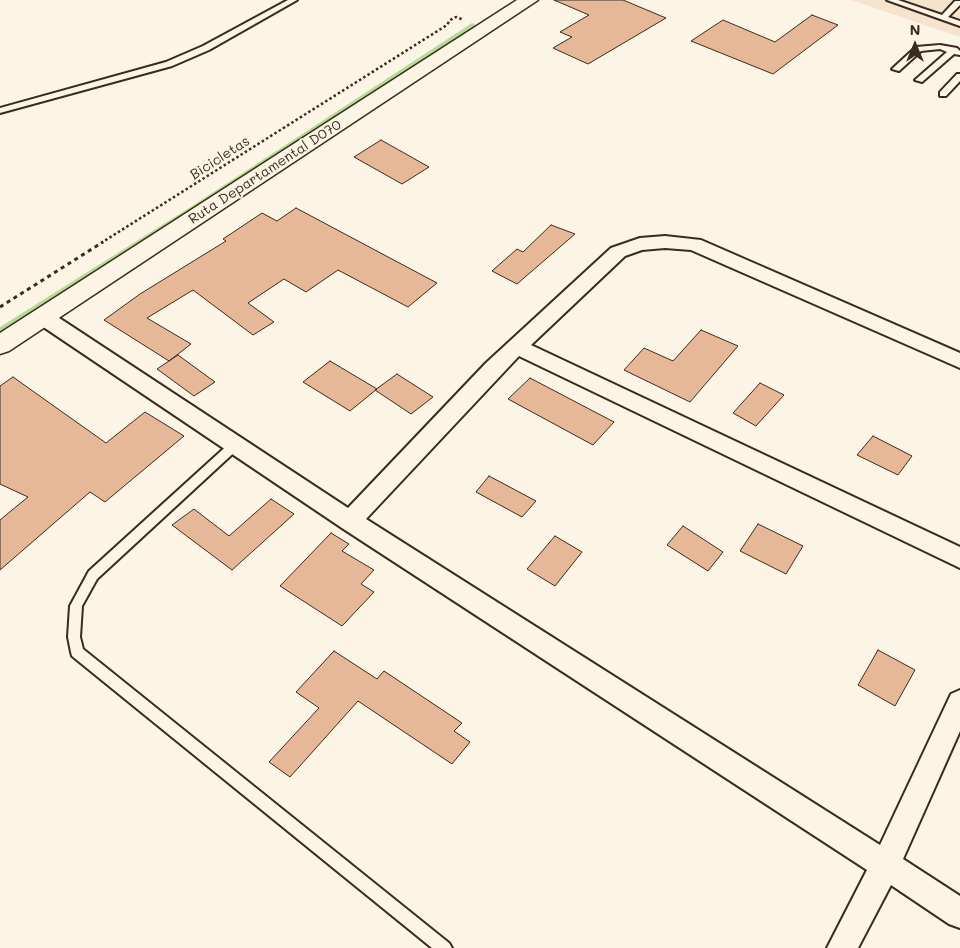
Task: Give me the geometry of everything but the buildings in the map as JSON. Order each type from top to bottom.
[{"type":"main road","name":"Ruta Departamental D070","points":[[0,345],[529,0]]},
{"type":"street","points":[[350,521],[493,368],[516,346],[618,252],[640,244],[665,242],[694,244],[960,361]]},
{"type":"street","points":[[43,317],[350,521],[960,913]]},
{"type":"street","points":[[516,346],[960,558]]},
{"type":"street","points":[[842,948],[885,866],[960,702]]},
{"type":"lane","points":[[0,110],[169,64],[206,48],[293,0]]},
{"type":"lane","points":[[891,0],[960,24]]},
{"type":"lane","points":[[943,18],[959,4],[948,0]]},
{"type":"lane","points":[[896,69],[919,49],[940,46],[957,52]]},
{"type":"lane","points":[[919,80],[957,52]]},
{"type":"lane","points":[[943,94],[960,76]]},
{"type":"lane","points":[[235,444],[93,575],[76,606],[74,637],[77,652],[444,948]]},
{"type":"path","name":"Bicicletas","points":[[0,307],[198,184],[449,24]]},
{"type":"shaded area","points":[[851,0],[960,0],[960,37]]},
{"type":"green space","points":[[472,23],[479,27],[396,78],[0,335],[0,327],[189,208]]}]
